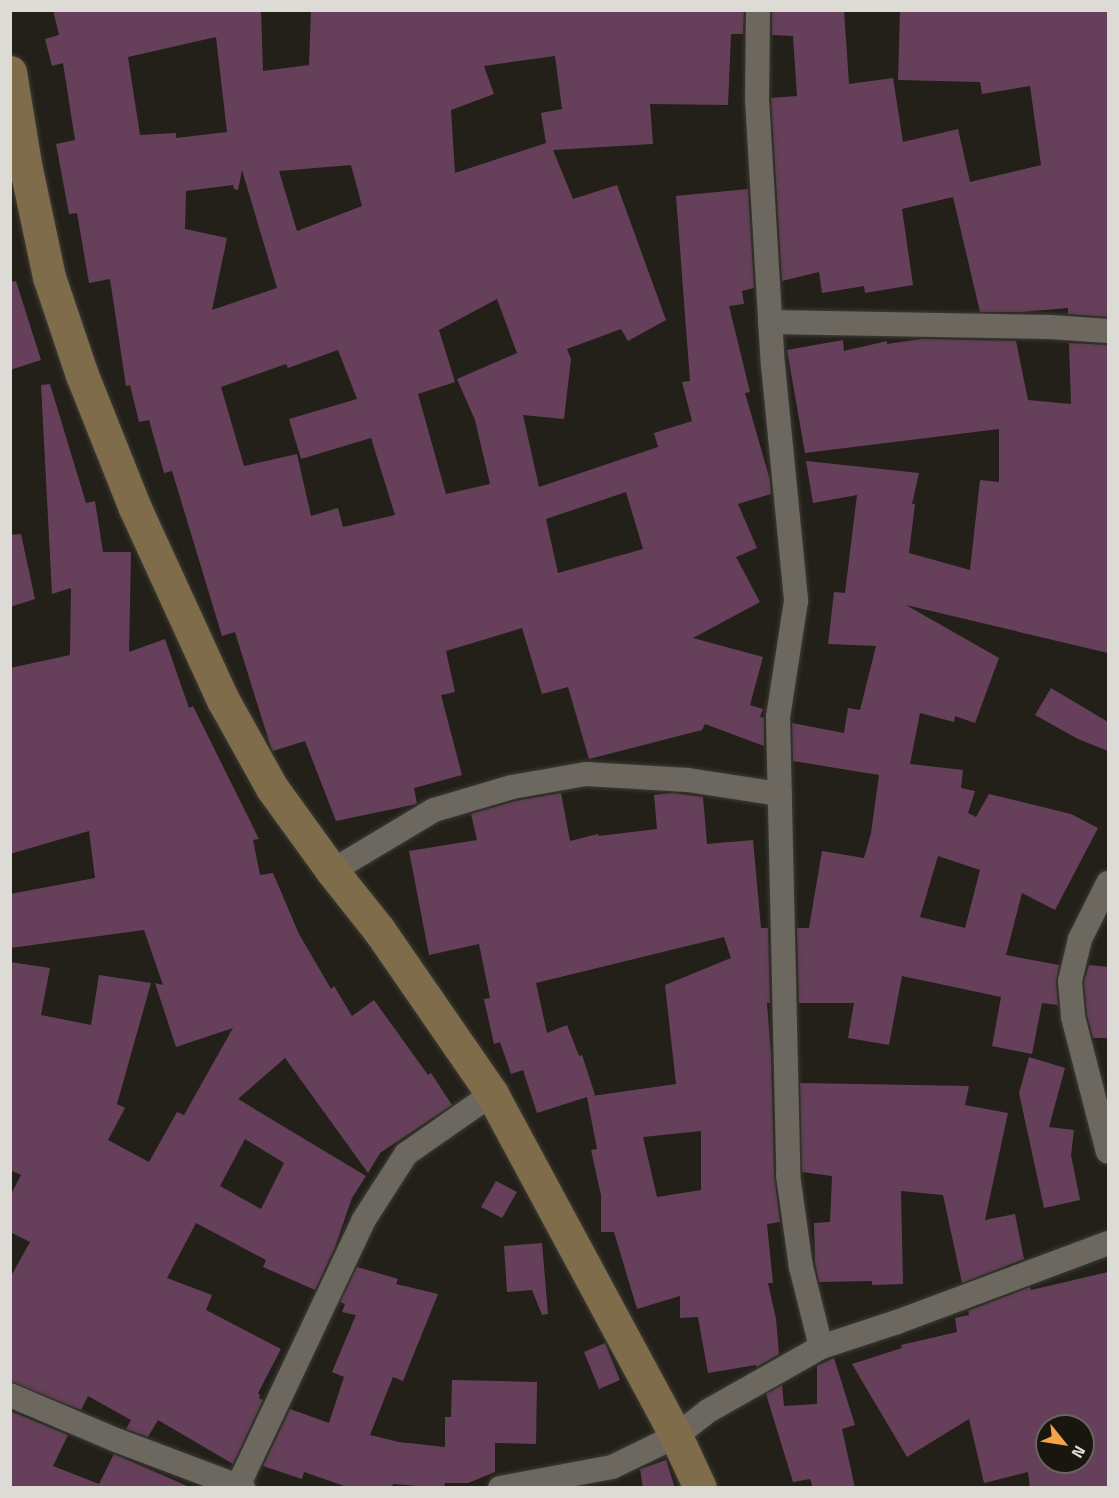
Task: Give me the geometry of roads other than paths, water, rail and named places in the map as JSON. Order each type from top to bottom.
[{"type":"main road","points":[[10,72],[25,164],[49,277],[86,386],[135,508],[223,700],[272,788],[332,872],[379,930],[492,1094],[676,1436],[700,1488]]},
{"type":"street","points":[[758,10],[757,99],[771,322],[796,601],[778,717],[788,1175],[801,1267],[821,1347]]},
{"type":"street","points":[[771,322],[1039,326],[1108,331]]},
{"type":"street","points":[[332,872],[434,810],[512,787],[586,774],[688,780],[780,794]]},
{"type":"street","points":[[1108,883],[1080,939],[1070,981],[1073,1017],[1108,1152]]},
{"type":"street","points":[[10,1395],[116,1440],[241,1487],[363,1221],[387,1183],[406,1155],[492,1094]]},
{"type":"street","points":[[500,1488],[612,1467],[676,1436],[708,1411],[821,1347],[897,1322],[1108,1243]]}]
